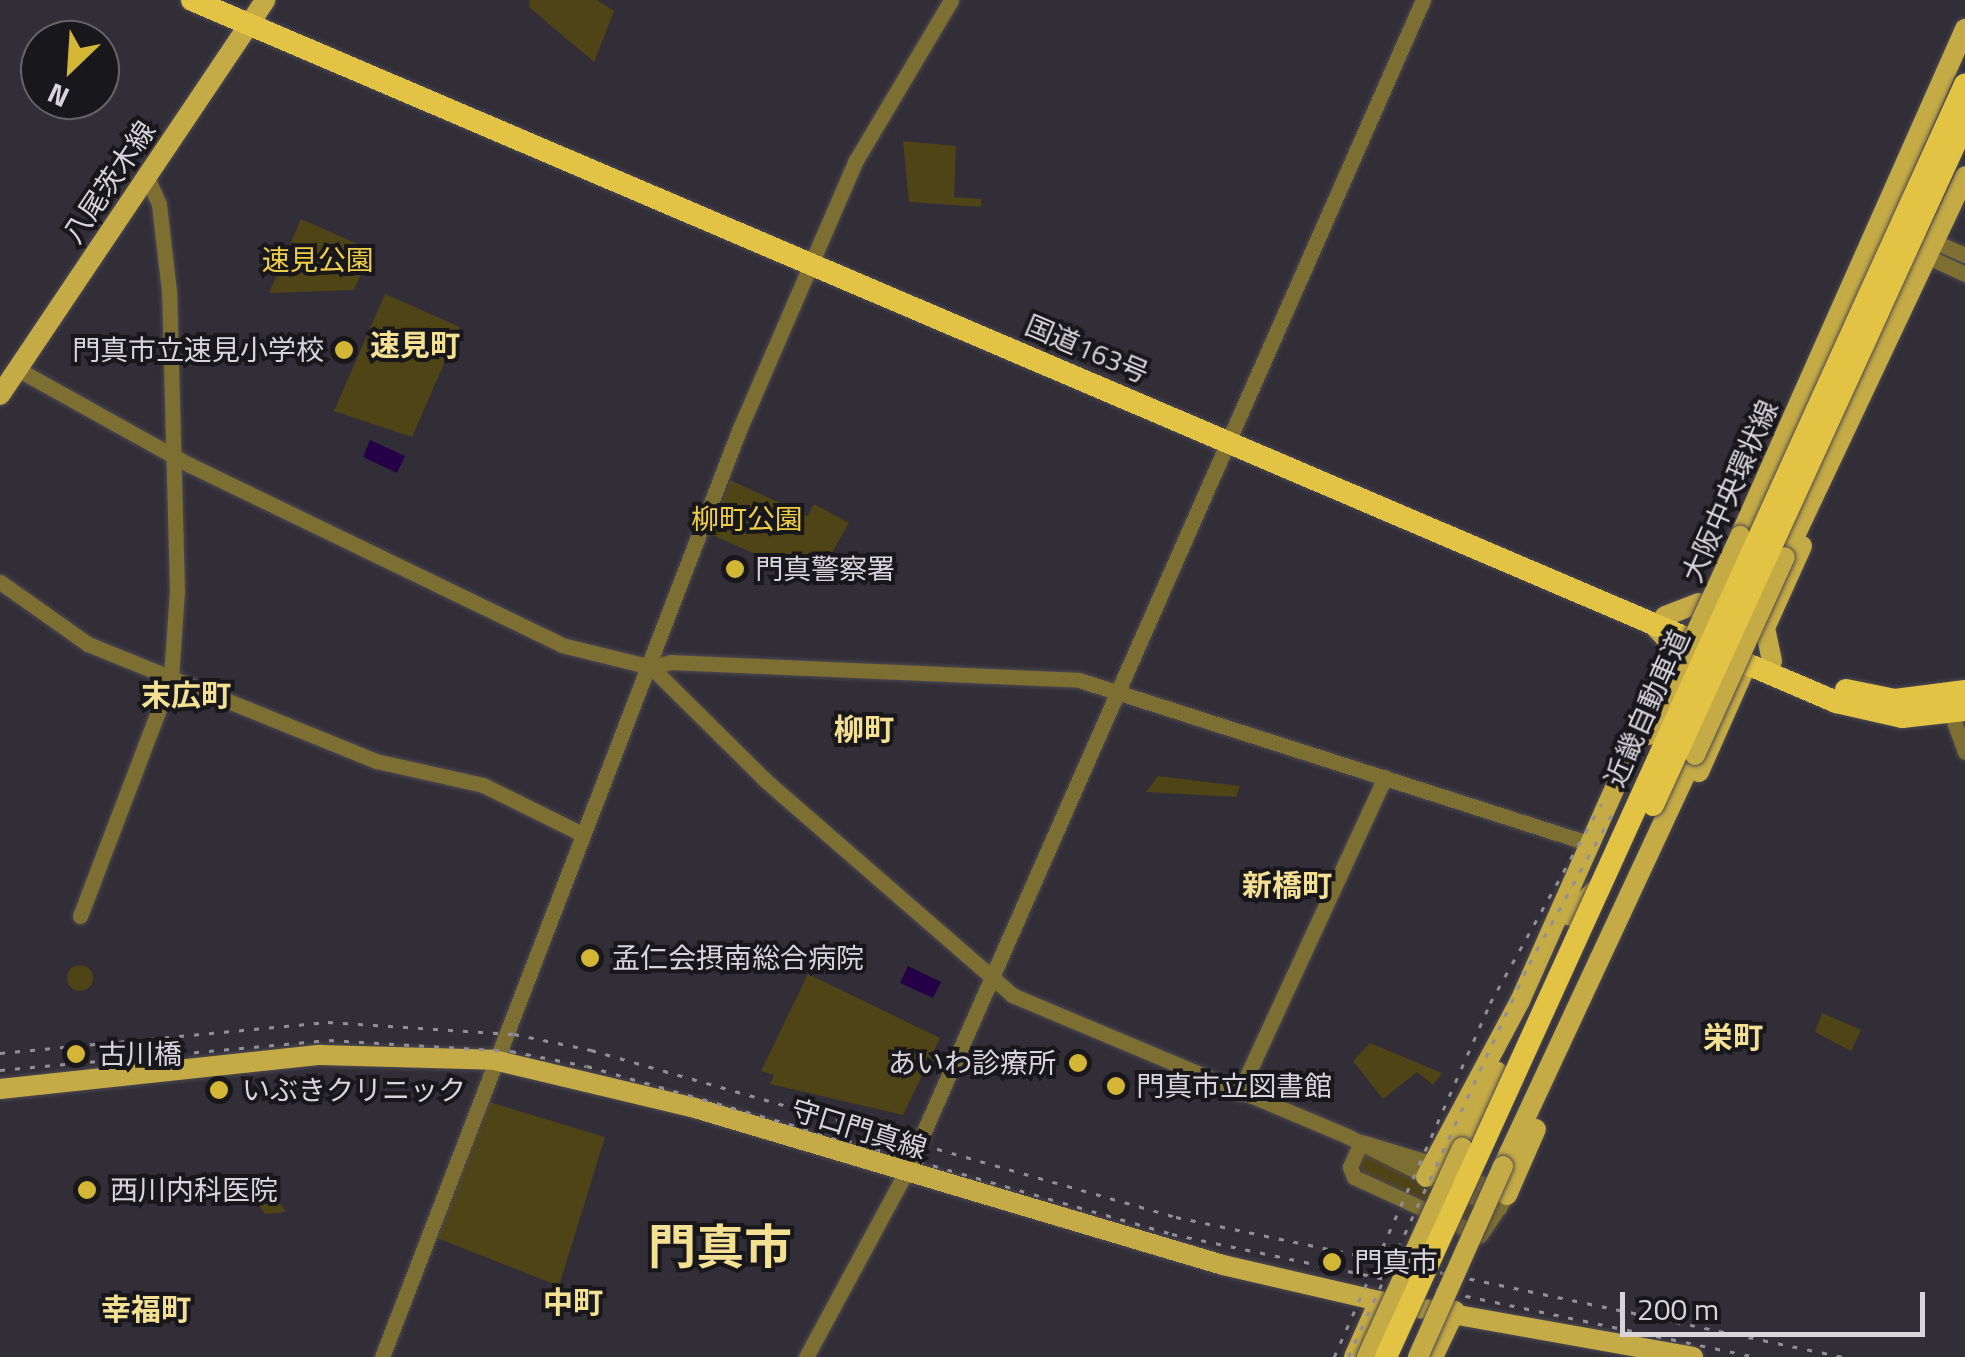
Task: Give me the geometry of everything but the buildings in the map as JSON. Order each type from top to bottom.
[{"type":"highway","name":"国道163号","points":[[192,0],[256,13]]},
{"type":"highway","name":"国道163号","points":[[218,0],[256,13],[811,259],[1723,646],[1867,697],[1956,703]]},
{"type":"highway","name":"近畿自動車道","points":[[1386,1357],[1965,84]]},
{"type":"highway","name":"近畿自動車道","points":[[1402,1357],[1965,118]]},
{"type":"highway","name":"国道163号","points":[[1723,646],[1789,681],[1873,714],[1956,703]]},
{"type":"main road","name":"八尾茨木線","points":[[0,395],[256,13]]},
{"type":"main road","name":"大阪中央環状線","points":[[1363,1355],[1566,924],[1965,29]]},
{"type":"main road","points":[[1903,236],[1965,118]]},
{"type":"main road","points":[[1418,1357],[1504,1166],[1604,960],[1884,340],[1965,176]]},
{"type":"main road","points":[[1723,646],[1765,628],[1876,380],[1898,313]]},
{"type":"main road","points":[[1530,978],[1566,924],[1620,860],[1723,646],[1821,418],[1884,340]]},
{"type":"main road","points":[[1429,1171],[1520,1001],[1671,661],[1669,642],[1658,619],[1700,602],[1803,377],[1817,364]]},
{"type":"main road","points":[[1622,914],[1636,866],[1723,646],[1820,379],[1817,364]]},
{"type":"main road","points":[[1700,602],[1723,646],[1733,696]]},
{"type":"main road","points":[[1622,914],[1651,876],[1733,696],[1752,678],[1789,681]]},
{"type":"main road","points":[[1503,1201],[1588,1014],[1604,960]]},
{"type":"main road","points":[[1499,1067],[1520,1001]]},
{"type":"main road","name":"守口門真線","points":[[0,1089],[320,1055],[494,1060],[568,1074],[1223,1265],[1379,1302],[1455,1311],[1692,1357]]},
{"type":"main road","points":[[1363,1355],[1379,1302]]},
{"type":"main road","points":[[1432,1357],[1455,1311]]},
{"type":"street","points":[[382,1357],[582,834],[811,259],[855,162],[951,0]]},
{"type":"street","points":[[806,1357],[906,1172],[1115,687],[1423,0]]},
{"type":"street","points":[[80,916],[170,678],[178,591],[168,272],[156,190],[145,174]]},
{"type":"street","points":[[1878,225],[1931,249],[1965,274]]},
{"type":"street","points":[[1931,249],[1965,255]]},
{"type":"street","points":[[19,370],[173,456],[562,645],[651,667],[914,670],[1115,687],[1590,844]]},
{"type":"street","points":[[0,582],[73,638],[376,761],[483,785],[582,834]]},
{"type":"street","points":[[651,667],[765,780],[989,979],[1052,1016],[1360,1142],[1429,1171],[1503,1201],[1480,1235],[1350,1173],[1360,1142]]},
{"type":"street","points":[[1956,703],[1965,752]]},
{"type":"street","points":[[1239,1093],[1385,777]]},
{"type":"green space","points":[[529,0],[597,0],[614,11],[594,62],[530,8]]},
{"type":"green space","points":[[903,141],[956,146],[954,197],[981,199],[981,207],[909,202]]},
{"type":"green space","name":"速見公園","points":[[301,219],[371,250],[354,290],[269,293]]},
{"type":"green space","points":[[385,294],[460,327],[412,437],[334,411]]},
{"type":"green space","name":"柳町公園","points":[[730,480],[808,516],[814,504],[849,523],[817,579],[791,560],[778,564],[710,534]]},
{"type":"green space","points":[[1158,776],[1240,786],[1236,797],[1146,792]]},
{"type":"green space","points":[[80,965],[89,969],[93,978],[89,987],[80,991],[71,987],[67,978],[71,969]]},
{"type":"green space","points":[[808,974],[940,1038],[903,1115],[770,1084],[774,1075],[761,1071]]},
{"type":"green space","points":[[1822,1013],[1861,1030],[1851,1051],[1815,1032]]},
{"type":"green space","points":[[1370,1043],[1442,1073],[1433,1085],[1417,1072],[1383,1099],[1353,1061]]},
{"type":"green space","points":[[489,1102],[605,1137],[559,1286],[437,1238]]},
{"type":"green space","points":[[1366,1151],[1489,1210],[1479,1228],[1364,1174],[1358,1161]]},
{"type":"green space","points":[[259,1175],[286,1212],[265,1214],[239,1179]]},
{"type":"shaded area","points":[[370,440],[405,456],[397,473],[363,457]]},
{"type":"shaded area","points":[[908,966],[941,982],[933,998],[900,983]]},
{"type":"railway","points":[[1334,1357],[1490,1003],[1601,804]]},
{"type":"railway","points":[[1348,1357],[1529,964],[1613,812]]},
{"type":"railway","points":[[0,1053],[328,1022],[514,1034],[591,1050],[1176,1217],[1843,1357]]},
{"type":"railway","points":[[0,1070],[329,1040],[511,1051],[587,1066],[1172,1234],[1756,1357]]},
{"type":"place","name":"門真市立速見小学校","points":[[344,350]]},
{"type":"place","name":"門真警察署","points":[[735,569]]},
{"type":"place","name":"孟仁会摂南総合病院","points":[[590,958]]},
{"type":"place","name":"古川橋","points":[[76,1054]]},
{"type":"place","name":"あいわ診療所","points":[[1078,1063]]},
{"type":"place","name":"門真市立図書館","points":[[1116,1086]]},
{"type":"place","name":"いぶきクリニック","points":[[219,1090]]},
{"type":"place","name":"西川内科医院","points":[[87,1190]]},
{"type":"place","name":"門真市","points":[[1332,1262]]},
{"type":"district","name":"速見町","points":[[415,345]]},
{"type":"district","name":"末広町","points":[[186,695]]},
{"type":"district","name":"柳町","points":[[864,729]]},
{"type":"district","name":"新橋町","points":[[1287,885]]},
{"type":"district","name":"栄町","points":[[1733,1037]]},
{"type":"district","name":"門真市","points":[[720,1247]]},
{"type":"district","name":"中町","points":[[573,1302]]},
{"type":"district","name":"幸福町","points":[[146,1309]]}]
